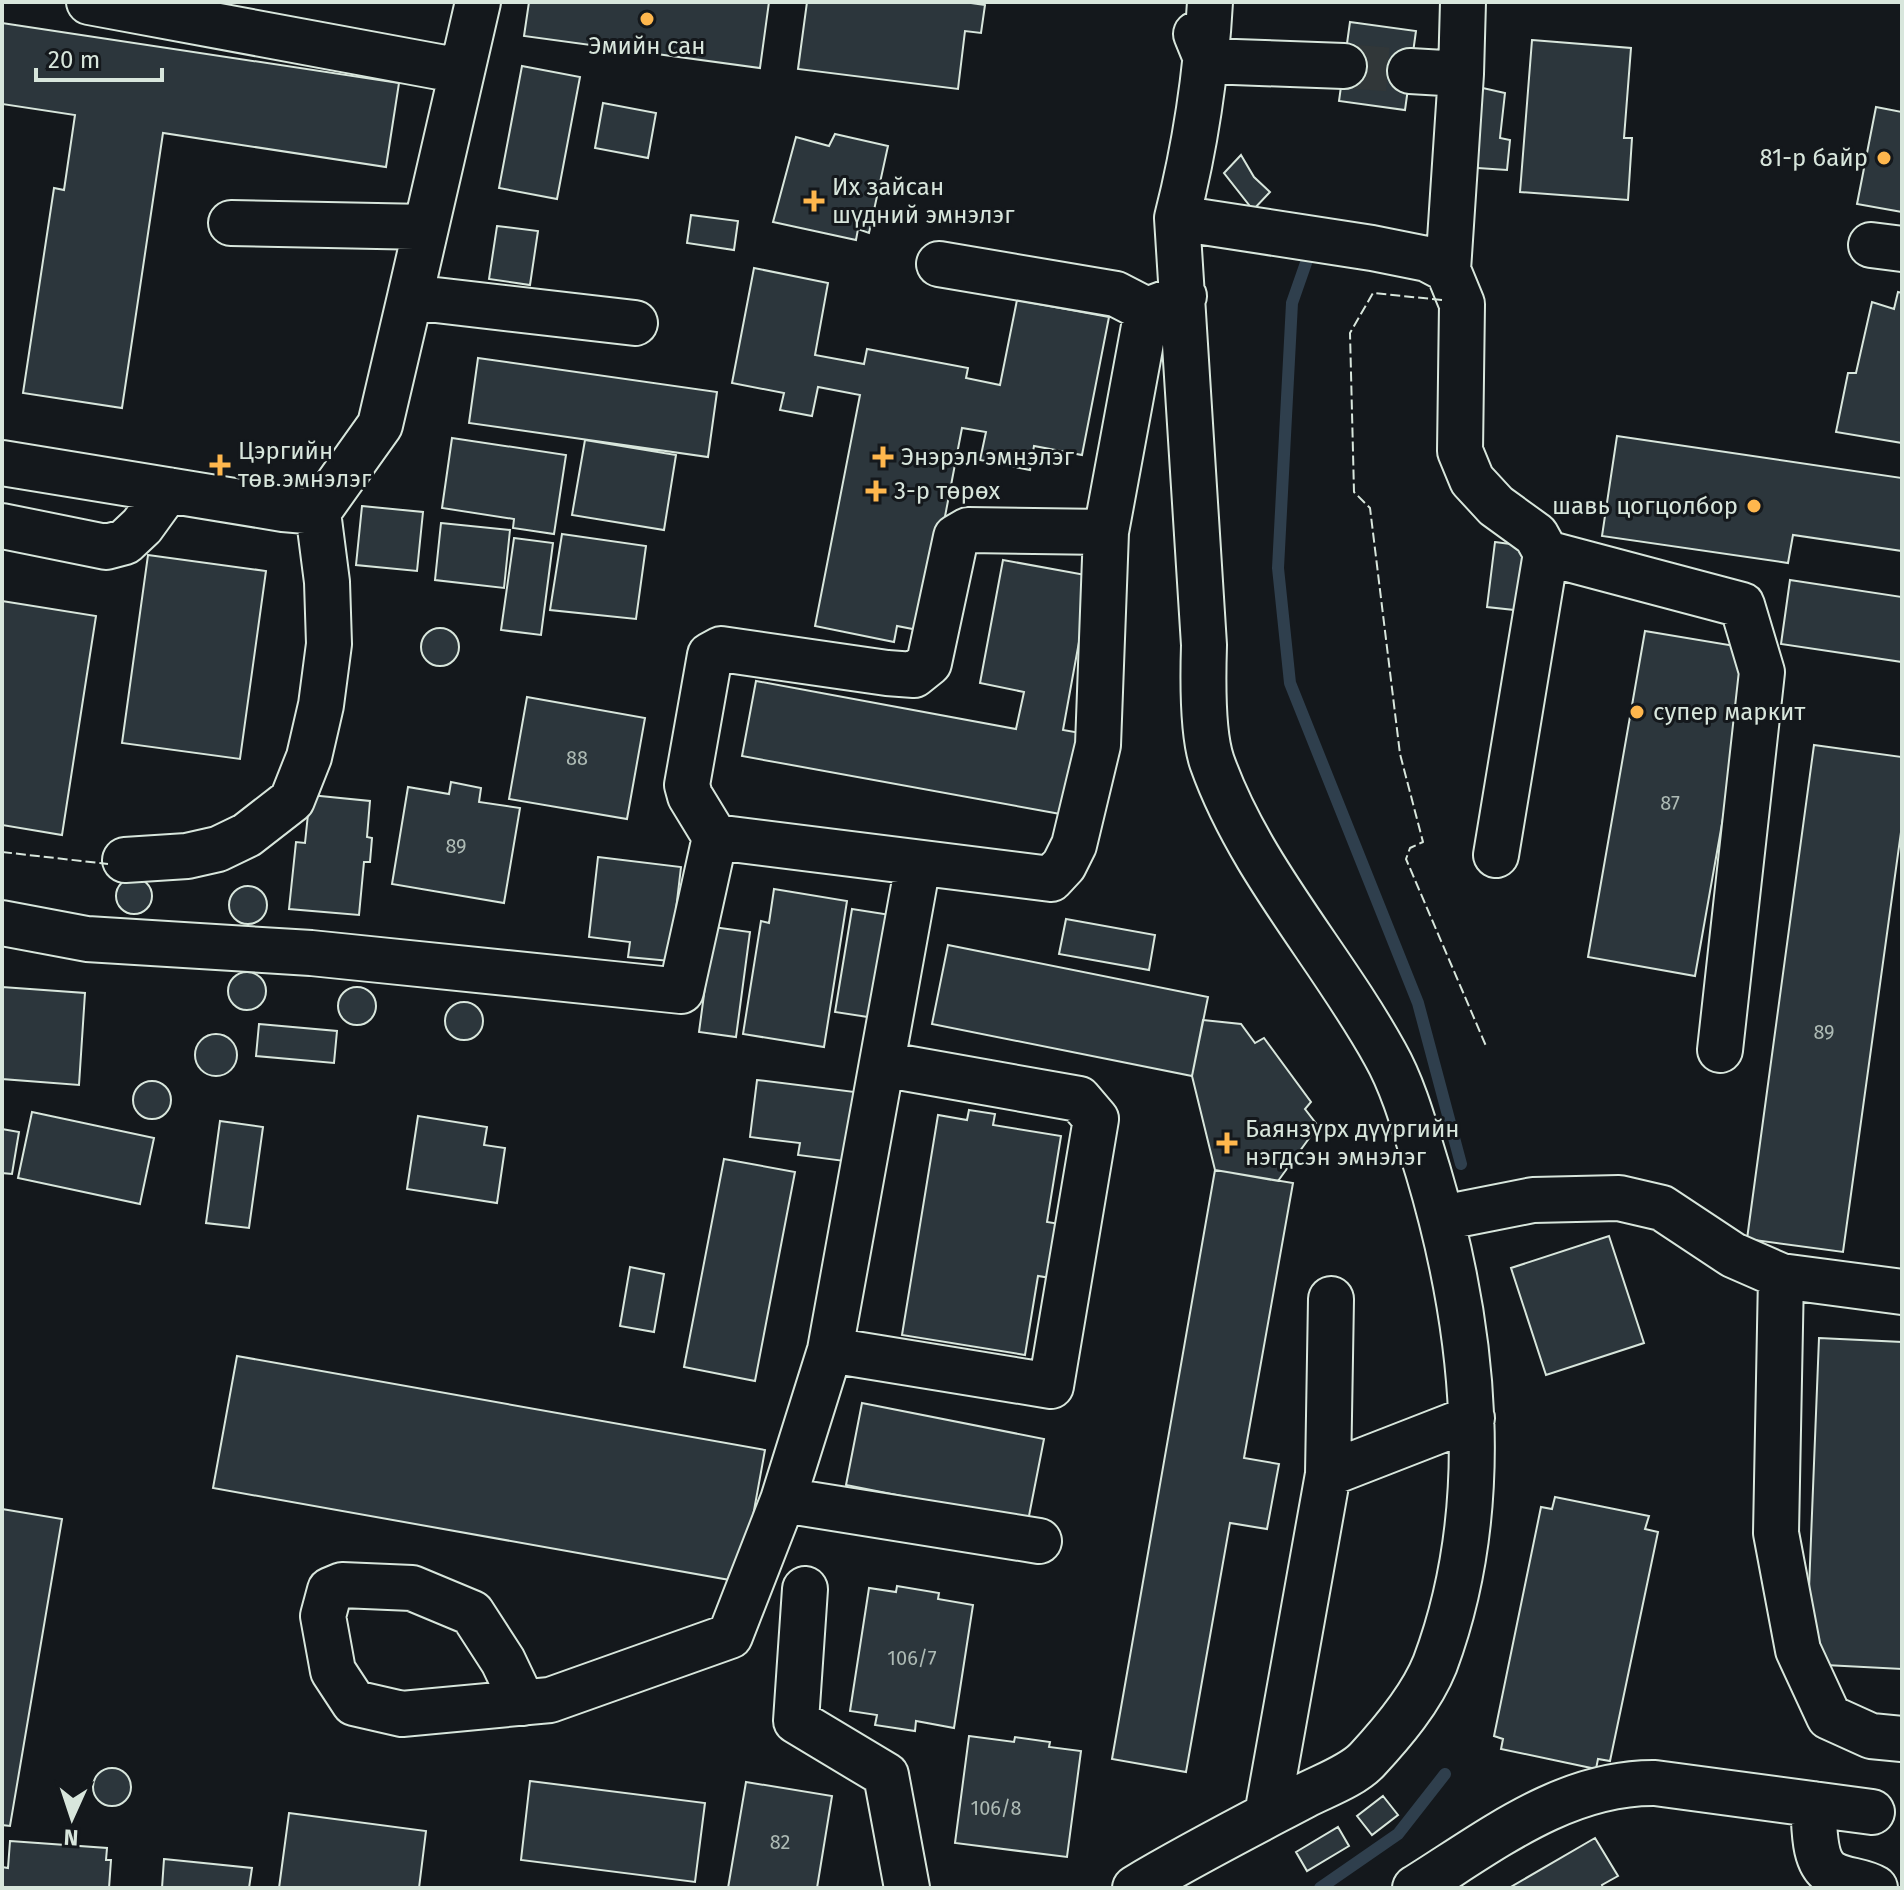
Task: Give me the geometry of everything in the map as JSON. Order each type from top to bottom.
[{"type":"street","points":[[89,2],[461,71]]},
{"type":"street","points":[[125,860],[187,856],[218,849],[247,835],[292,800],[309,757],[321,705],[329,644],[327,582],[318,512],[380,425],[478,2]]},
{"type":"street","points":[[1183,2],[1207,61]]},
{"type":"street","points":[[715,837],[1051,879],[1064,865],[1074,845],[1098,745],[1106,532],[1165,303],[1177,218],[1189,169],[1207,61],[1210,2]]},
{"type":"street","points":[[1463,2],[1448,270],[1462,304],[1460,451],[1472,480],[1496,506],[1536,535],[1546,553],[1496,855]]},
{"type":"street","points":[[1207,61],[1344,66]]},
{"type":"street","points":[[1410,71],[1461,74]]},
{"type":"street","points":[[1177,218],[1372,248],[1427,259],[1448,270]]},
{"type":"street","points":[[231,223],[426,227]]},
{"type":"street","points":[[939,264],[1165,303]]},
{"type":"street","points":[[410,297],[635,323]]},
{"type":"street","points":[[1161,1881],[1267,1815],[1364,1764],[1405,1716],[1434,1666],[1464,1558],[1472,1418],[1464,1326],[1442,1218],[1417,1135],[1387,1056],[1265,868],[1211,759],[1202,683],[1204,645],[1165,303]]},
{"type":"street","points":[[2,463],[318,512]]},
{"type":"street","points":[[2,526],[106,547],[125,542],[142,526],[168,490]]},
{"type":"street","points":[[2,923],[87,939],[311,953],[681,991],[715,837],[690,796],[687,785],[710,655],[721,649],[914,675],[929,663],[956,537],[968,530],[1106,532]]},
{"type":"street","points":[[1546,553],[1742,605],[1762,672],[1720,1050]]},
{"type":"street","points":[[523,1703],[550,1700],[730,1636],[783,1500],[830,1350],[918,864]]},
{"type":"street","points":[[830,1350],[1051,1386],[1096,1119],[1079,1099],[882,1064]]},
{"type":"street","points":[[1442,1218],[1533,1200],[1619,1198],[1662,1208],[1733,1255],[1781,1276],[1902,1292]]},
{"type":"street","points":[[1781,1276],[1776,1533],[1798,1650],[1829,1717],[1871,1736],[1902,1739]]},
{"type":"street","points":[[1267,1815],[1328,1474],[1331,1299]]},
{"type":"street","points":[[1328,1474],[1472,1418]]},
{"type":"street","points":[[783,1500],[1039,1541]]},
{"type":"street","points":[[805,1589],[796,1721],[886,1775],[907,1888]]},
{"type":"street","points":[[1415,1888],[1525,1819],[1620,1784],[1655,1783],[1872,1812]]},
{"type":"street","points":[[1813,1804],[1818,1852],[1823,1864],[1830,1873],[1875,1888]]},
{"type":"building","name":"Эмийн сан","points":[[529,2],[769,2],[760,68],[524,36]]},
{"type":"building","points":[[807,2],[964,2],[985,5],[981,33],[965,31],[958,89],[798,69]]},
{"type":"building","points":[[1350,22],[1416,31],[1405,110],[1339,101]]},
{"type":"building","points":[[2,23],[399,83],[386,167],[163,133],[122,408],[23,393],[54,188],[64,190],[75,115],[2,104]]},
{"type":"building","points":[[1532,40],[1631,48],[1624,138],[1632,138],[1628,200],[1520,192]]},
{"type":"building","points":[[522,66],[580,77],[557,199],[499,188]]},
{"type":"building","points":[[1465,84],[1505,93],[1500,138],[1510,140],[1507,170],[1463,167]]},
{"type":"building","points":[[603,103],[656,113],[648,158],[595,148]]},
{"type":"building","name":"81-р байр","points":[[1876,107],[1902,112],[1902,212],[1857,204]]},
{"type":"building","points":[[835,134],[888,146],[869,233],[858,229],[856,240],[773,222],[796,137],[829,146]]},
{"type":"building","points":[[1241,155],[1254,177],[1270,192],[1253,210],[1224,173]]},
{"type":"building","points":[[691,215],[738,221],[734,250],[687,243]]},
{"type":"building","points":[[497,226],[538,231],[530,285],[489,279]]},
{"type":"building","points":[[754,268],[828,283],[815,355],[864,364],[867,349],[968,368],[966,378],[1000,385],[1017,300],[1109,317],[1082,455],[1034,446],[1030,470],[980,460],[986,432],[962,428],[923,631],[897,626],[894,642],[815,626],[860,395],[818,387],[812,416],[780,410],[784,393],[732,383]]},
{"type":"building","points":[[1898,292],[1902,293],[1902,443],[1836,432],[1848,373],[1856,373],[1872,302],[1894,309]]},
{"type":"building","points":[[478,358],[717,392],[708,457],[469,423]]},
{"type":"building","name":"шавь цогцолбор","points":[[1617,436],[1902,478],[1902,551],[1793,535],[1788,563],[1602,536]]},
{"type":"building","points":[[452,438],[566,455],[554,534],[513,528],[514,519],[442,508]]},
{"type":"building","points":[[585,440],[676,455],[664,530],[572,515]]},
{"type":"building","points":[[362,506],[423,512],[417,571],[356,565]]},
{"type":"building","points":[[441,523],[510,530],[504,588],[435,580]]},
{"type":"building","points":[[562,534],[646,546],[636,619],[550,610]]},
{"type":"building","points":[[514,538],[553,543],[541,635],[501,630]]},
{"type":"building","points":[[1495,542],[1541,548],[1533,612],[1487,607]]},
{"type":"building","points":[[148,555],[266,571],[240,759],[122,743]]},
{"type":"building","points":[[1003,560],[1091,576],[1063,730],[1092,735],[1077,817],[742,756],[756,681],[1016,729],[1024,692],[980,683]]},
{"type":"building","points":[[1790,580],[1902,597],[1902,662],[1781,644]]},
{"type":"building","points":[[2,601],[96,616],[62,835],[2,825]]},
{"type":"building","points":[[440,628],[453,634],[459,647],[453,660],[440,666],[427,660],[421,647],[427,634]]},
{"type":"building","points":[[1645,631],[1753,649],[1695,976],[1588,957]]},
{"type":"building","points":[[527,697],[645,718],[627,819],[509,799]]},
{"type":"building","points":[[1814,745],[1902,757],[1902,825],[1843,1252],[1747,1239]]},
{"type":"building","points":[[451,782],[481,788],[479,802],[520,808],[504,903],[392,884],[408,787],[449,794]]},
{"type":"building","points":[[310,795],[370,801],[367,837],[372,838],[370,862],[364,862],[359,915],[289,909],[296,842],[305,843]]},
{"type":"building","points":[[598,857],[681,867],[670,961],[628,957],[630,942],[589,937]]},
{"type":"building","points":[[134,878],[147,883],[152,896],[147,909],[134,914],[121,909],[116,896],[121,883]]},
{"type":"building","points":[[248,886],[261,892],[267,905],[261,918],[248,924],[235,918],[229,905],[235,892]]},
{"type":"building","points":[[774,889],[847,901],[824,1047],[743,1034],[761,921],[769,923]]},
{"type":"building","points":[[852,909],[897,916],[881,1019],[835,1012]]},
{"type":"building","points":[[1066,919],[1155,935],[1149,970],[1059,954]]},
{"type":"building","points":[[713,927],[750,932],[736,1037],[699,1032]]},
{"type":"building","points":[[948,945],[1208,997],[1192,1076],[932,1024]]},
{"type":"building","points":[[247,972],[260,978],[266,991],[260,1004],[247,1010],[234,1004],[228,991],[234,978]]},
{"type":"building","points":[[2,987],[85,993],[79,1085],[2,1079]]},
{"type":"building","points":[[357,987],[370,993],[376,1006],[370,1019],[357,1025],[344,1019],[338,1006],[344,993]]},
{"type":"building","points":[[464,1002],[477,1008],[483,1021],[477,1034],[464,1040],[451,1034],[445,1021],[451,1008]]},
{"type":"building","points":[[1203,1020],[1241,1024],[1255,1043],[1264,1038],[1311,1102],[1305,1109],[1318,1126],[1278,1181],[1215,1170],[1192,1076]]},
{"type":"building","points":[[259,1024],[337,1031],[334,1063],[256,1056]]},
{"type":"building","points":[[216,1034],[231,1040],[237,1055],[231,1070],[216,1076],[201,1070],[195,1055],[201,1040]]},
{"type":"building","points":[[757,1080],[871,1094],[852,1162],[798,1155],[800,1143],[750,1137]]},
{"type":"building","points":[[152,1081],[165,1087],[171,1100],[165,1113],[152,1119],[139,1113],[133,1100],[139,1087]]},
{"type":"building","points":[[969,1110],[995,1114],[993,1125],[1061,1136],[1047,1222],[1060,1224],[1051,1278],[1038,1276],[1025,1355],[902,1335],[938,1115],[967,1120]]},
{"type":"building","points":[[32,1112],[154,1138],[140,1204],[18,1178]]},
{"type":"building","points":[[418,1116],[487,1127],[484,1145],[505,1148],[497,1203],[407,1189]]},
{"type":"building","points":[[220,1121],[263,1127],[249,1228],[206,1223]]},
{"type":"building","points":[[2,1129],[19,1132],[12,1174],[2,1173]]},
{"type":"building","points":[[724,1159],[795,1172],[755,1381],[684,1367]]},
{"type":"building","points":[[1215,1170],[1293,1183],[1244,1458],[1279,1464],[1267,1529],[1230,1523],[1186,1772],[1112,1759]]},
{"type":"building","points":[[1609,1236],[1644,1343],[1546,1375],[1511,1268]]},
{"type":"building","points":[[630,1267],[664,1274],[654,1332],[620,1326]]},
{"type":"building","points":[[1819,1338],[1902,1342],[1902,1669],[1806,1664]]},
{"type":"building","points":[[237,1356],[765,1450],[741,1582],[213,1488]]},
{"type":"building","points":[[862,1403],[1044,1439],[1028,1521],[846,1485]]},
{"type":"building","points":[[1555,1497],[1649,1516],[1645,1529],[1658,1532],[1610,1761],[1598,1759],[1596,1769],[1501,1749],[1503,1739],[1494,1736],[1541,1507],[1552,1509]]},
{"type":"building","points":[[2,1509],[62,1519],[10,1826],[2,1825]]},
{"type":"building","points":[[897,1586],[939,1593],[938,1599],[973,1605],[954,1728],[916,1721],[915,1731],[875,1725],[877,1715],[850,1711],[869,1588],[896,1592]]},
{"type":"building","points":[[969,1736],[1014,1742],[1015,1737],[1050,1742],[1049,1747],[1081,1751],[1067,1857],[955,1843]]},
{"type":"building","points":[[112,1768],[125,1774],[131,1787],[125,1800],[112,1806],[99,1800],[93,1787],[99,1774]]},
{"type":"building","points":[[530,1781],[705,1803],[695,1882],[521,1860]]},
{"type":"building","points":[[746,1782],[832,1796],[817,1888],[728,1888]]},
{"type":"building","points":[[1383,1796],[1398,1815],[1372,1835],[1357,1816]]},
{"type":"building","points":[[289,1813],[426,1831],[419,1888],[279,1888]]},
{"type":"building","points":[[1338,1827],[1349,1846],[1307,1871],[1296,1852]]},
{"type":"building","points":[[1595,1838],[1618,1876],[1602,1885],[1603,1888],[1509,1888]]},
{"type":"building","points":[[10,1841],[107,1848],[106,1860],[111,1860],[109,1888],[2,1888],[2,1867],[8,1868]]},
{"type":"building","points":[[164,1859],[252,1868],[249,1888],[162,1888]]},
{"type":"waterway","points":[[1307,260],[1292,303],[1278,568],[1290,683],[1418,1003],[1461,1164]]},
{"type":"waterway","points":[[1320,1888],[1398,1834],[1445,1774]]},
{"type":"tunnel","points":[[1344,66],[1410,71]]},
{"type":"fence","points":[[1442,300],[1373,293],[1350,333],[1354,492],[1370,508],[1400,754],[1423,842],[1410,848],[1406,859],[1486,1046]]},
{"type":"fence","points":[[2,852],[108,864]]},
{"type":"place","name":"Эмийн сан","points":[[647,19]]},
{"type":"place","name":"81-р байр","points":[[1884,158]]},
{"type":"place","name":"Их зайсан шүдний эмнэлэг","points":[[814,201]]},
{"type":"place","name":"Энэрэл эмнэлэг","points":[[883,457]]},
{"type":"place","name":"Цэргийн төв эмнэлэг","points":[[220,465]]},
{"type":"place","name":"3-р төрөх","points":[[876,491]]},
{"type":"place","name":"шавь цогцолбор","points":[[1754,506]]},
{"type":"place","name":"супер маркит","points":[[1637,712]]},
{"type":"place","name":"Баянзүрх дүүргийн нэгдсэн эмнэлэг","points":[[1227,1143]]}]
